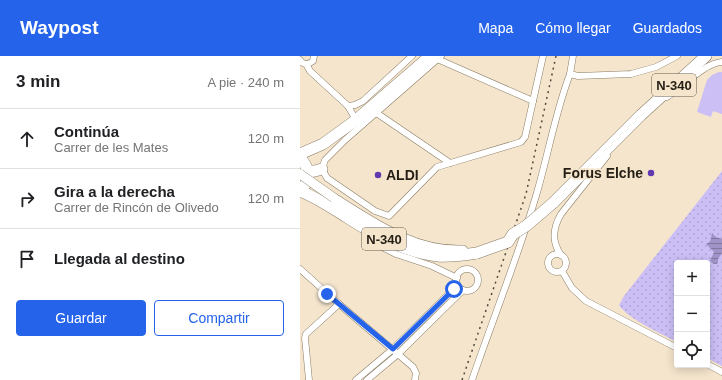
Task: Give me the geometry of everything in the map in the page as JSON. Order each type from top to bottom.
[{"type":"highway","name":"N-340","points":[[302,172],[319,199],[382,238],[400,247],[415,252],[439,256],[459,255],[475,252],[508,242],[513,234],[526,226],[553,203],[641,115],[706,56]]},
{"type":"highway","points":[[302,172],[323,144],[356,120],[374,110],[436,57]]},
{"type":"highway","points":[[302,172],[323,171]]},
{"type":"main road","points":[[302,172],[334,198],[394,234],[414,243],[434,248],[475,252]]},
{"type":"street","points":[[348,106],[355,105],[363,101],[412,56]]},
{"type":"street","points":[[450,163],[374,110],[324,160],[323,171],[327,178],[375,211],[389,216],[437,167],[521,142],[525,137],[543,56]]},
{"type":"street","points":[[472,380],[523,238],[570,74],[573,56]]},
{"type":"street","points":[[570,74],[578,76],[631,74],[656,67],[677,56]]},
{"type":"street","points":[[436,57],[533,101]]},
{"type":"street","points":[[312,59],[310,67],[312,73],[348,106],[356,120]]},
{"type":"street","points":[[300,60],[302,62],[312,59]]},
{"type":"street","points":[[641,115],[653,108],[707,67],[722,62]]},
{"type":"street","points":[[561,255],[553,255],[550,257],[548,264],[554,272],[562,271],[567,263],[556,248],[554,241],[556,222],[610,152],[618,138]]},
{"type":"street","points":[[437,154],[437,167]]},
{"type":"street","points":[[349,218],[384,248],[396,254],[432,266],[457,281],[463,290],[470,291],[477,285],[478,277],[473,270],[466,269],[461,271],[457,281],[454,289],[393,349],[356,380]]},
{"type":"street","points":[[300,270],[413,367],[416,373],[415,380]]},
{"type":"street","points":[[562,271],[572,288],[586,301],[674,346]]},
{"type":"street","points":[[367,380],[398,354],[463,290]]},
{"type":"street","points":[[309,380],[305,338],[306,334],[339,304]]},
{"type":"street","points":[[710,366],[722,372]]},
{"type":"shaded area","points":[[722,72],[722,114],[713,111],[711,117],[697,112],[707,80],[712,75]]},
{"type":"shaded area","points":[[722,171],[722,366],[710,360],[710,260],[674,260],[674,340],[637,321],[623,310],[619,305],[624,296]]},
{"type":"shaded area","points":[[712,233],[716,237],[722,239],[722,253],[718,259],[718,263],[716,264],[710,261],[714,252],[706,244],[710,242]]},
{"type":"railway","points":[[462,380],[526,194],[556,56]]},
{"type":"place","name":"Forus Elche","points":[[651,173]]},
{"type":"place","name":"ALDI","points":[[378,175]]},
{"type":"route","points":[[327,294],[393,349],[454,289]]}]
